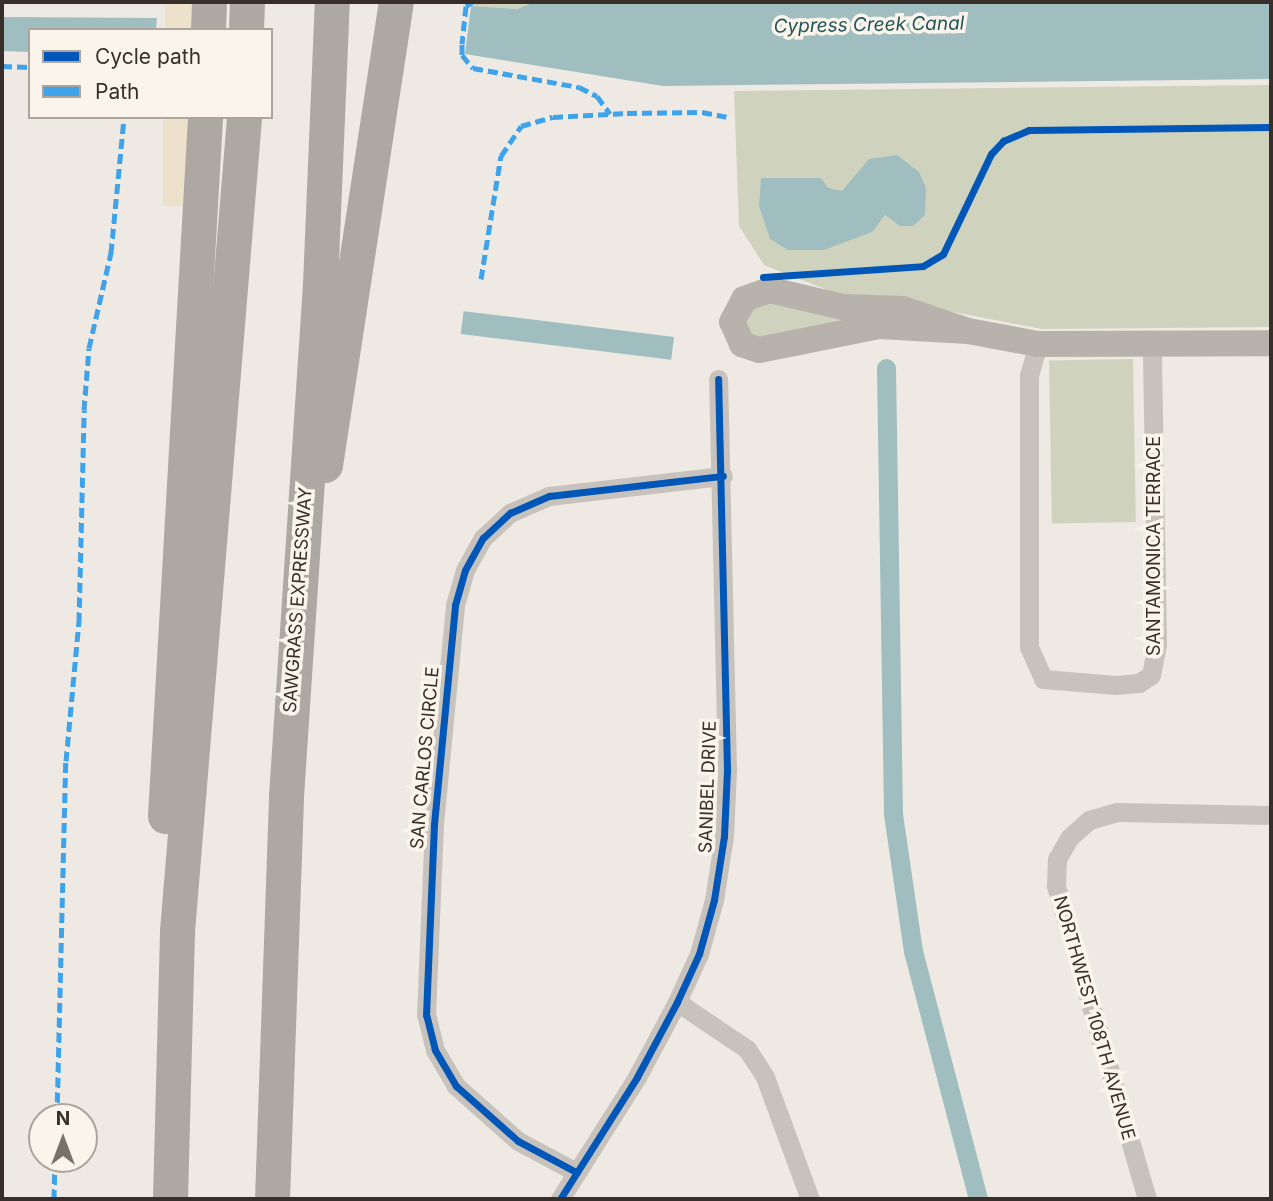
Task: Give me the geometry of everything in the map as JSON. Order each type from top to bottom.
[{"type":"highway","points":[[208,28],[209,2]]},
{"type":"highway","points":[[246,28],[247,2]]},
{"type":"highway","name":"SAWGRASS EXPRESSWAY","points":[[272,1199],[286,796],[320,284],[332,2]]},
{"type":"highway","points":[[301,542],[330,448],[396,2]]},
{"type":"highway","points":[[177,931],[165,858],[164,796],[205,119]]},
{"type":"highway","points":[[170,1199],[177,931],[244,119]]},
{"type":"street","points":[[968,331],[860,328],[802,344],[759,350],[742,344],[732,322],[744,299],[770,290],[843,307],[903,309],[968,331],[1038,344],[1271,343]]},
{"type":"street","name":"SANTAMONICA TERRACE","points":[[1038,344],[1029,376],[1029,647],[1034,664],[1043,679],[1062,683],[1139,682],[1151,675],[1157,644],[1152,344]]},
{"type":"street","name":"SANIBEL DRIVE","points":[[560,1199],[637,1077],[677,1002],[699,954],[714,900],[724,836],[723,476],[718,379]]},
{"type":"street","name":"SAN CARLOS CIRCLE","points":[[576,1172],[518,1141],[456,1086],[435,1051],[426,1015],[434,824],[455,605],[465,570],[483,538],[510,513],[549,496],[723,476]]},
{"type":"street","name":"NORTHWEST 108TH AVENUE","points":[[1147,1199],[1056,885],[1057,859],[1069,838],[1089,820],[1117,812],[1271,815]]},
{"type":"street","points":[[677,1002],[747,1049],[765,1077],[810,1199]]},
{"type":"green space","points":[[472,2],[534,2],[517,9],[471,6]]},
{"type":"green space","points":[[1271,85],[1271,327],[1042,329],[891,300],[848,298],[764,265],[739,226],[734,91]]},
{"type":"green space","points":[[777,301],[867,320],[761,339],[747,333],[745,312]]},
{"type":"green space","points":[[1133,359],[1136,522],[1052,523],[1049,360]]},
{"type":"sand","points":[[165,2],[199,2],[199,28],[165,28]]},
{"type":"sand","points":[[163,119],[195,119],[195,206],[163,206]]},
{"type":"water","name":"Cypress Creek Canal","points":[[534,2],[1271,2],[1271,79],[663,86],[465,54],[471,6],[517,9]]},
{"type":"water","points":[[2,17],[157,18],[156,28],[28,28],[28,52],[2,51]]},
{"type":"water","points":[[897,155],[919,172],[926,188],[925,215],[913,226],[900,226],[885,215],[872,232],[824,250],[788,250],[770,239],[759,206],[761,178],[821,178],[828,188],[842,191],[869,159]]},
{"type":"water","points":[[464,311],[674,337],[671,360],[461,334]]},
{"type":"waterway","points":[[886,368],[893,814],[913,951],[978,1199]]},
{"type":"marked path","points":[[472,2],[466,6],[462,55],[473,68],[579,87],[597,96],[610,114]]},
{"type":"marked path","points":[[2,66],[28,67]]},
{"type":"marked path","points":[[481,279],[501,156],[521,126],[553,117],[627,113],[702,112],[727,117]]},
{"type":"marked path","points":[[57,1103],[66,761],[79,622],[84,410],[89,348],[111,253],[124,119]]},
{"type":"marked path","points":[[54,1199],[55,1173]]},
{"type":"cycle path","points":[[763,277],[923,266],[943,254],[991,154],[1003,141],[1029,130],[1271,127]]},
{"type":"cycle path","points":[[560,1199],[637,1077],[677,1002],[699,954],[714,900],[724,836],[727,770],[718,379]]},
{"type":"cycle path","points":[[576,1172],[518,1141],[456,1086],[435,1050],[426,1015],[434,824],[455,605],[465,570],[483,538],[510,513],[549,496],[723,476]]}]
